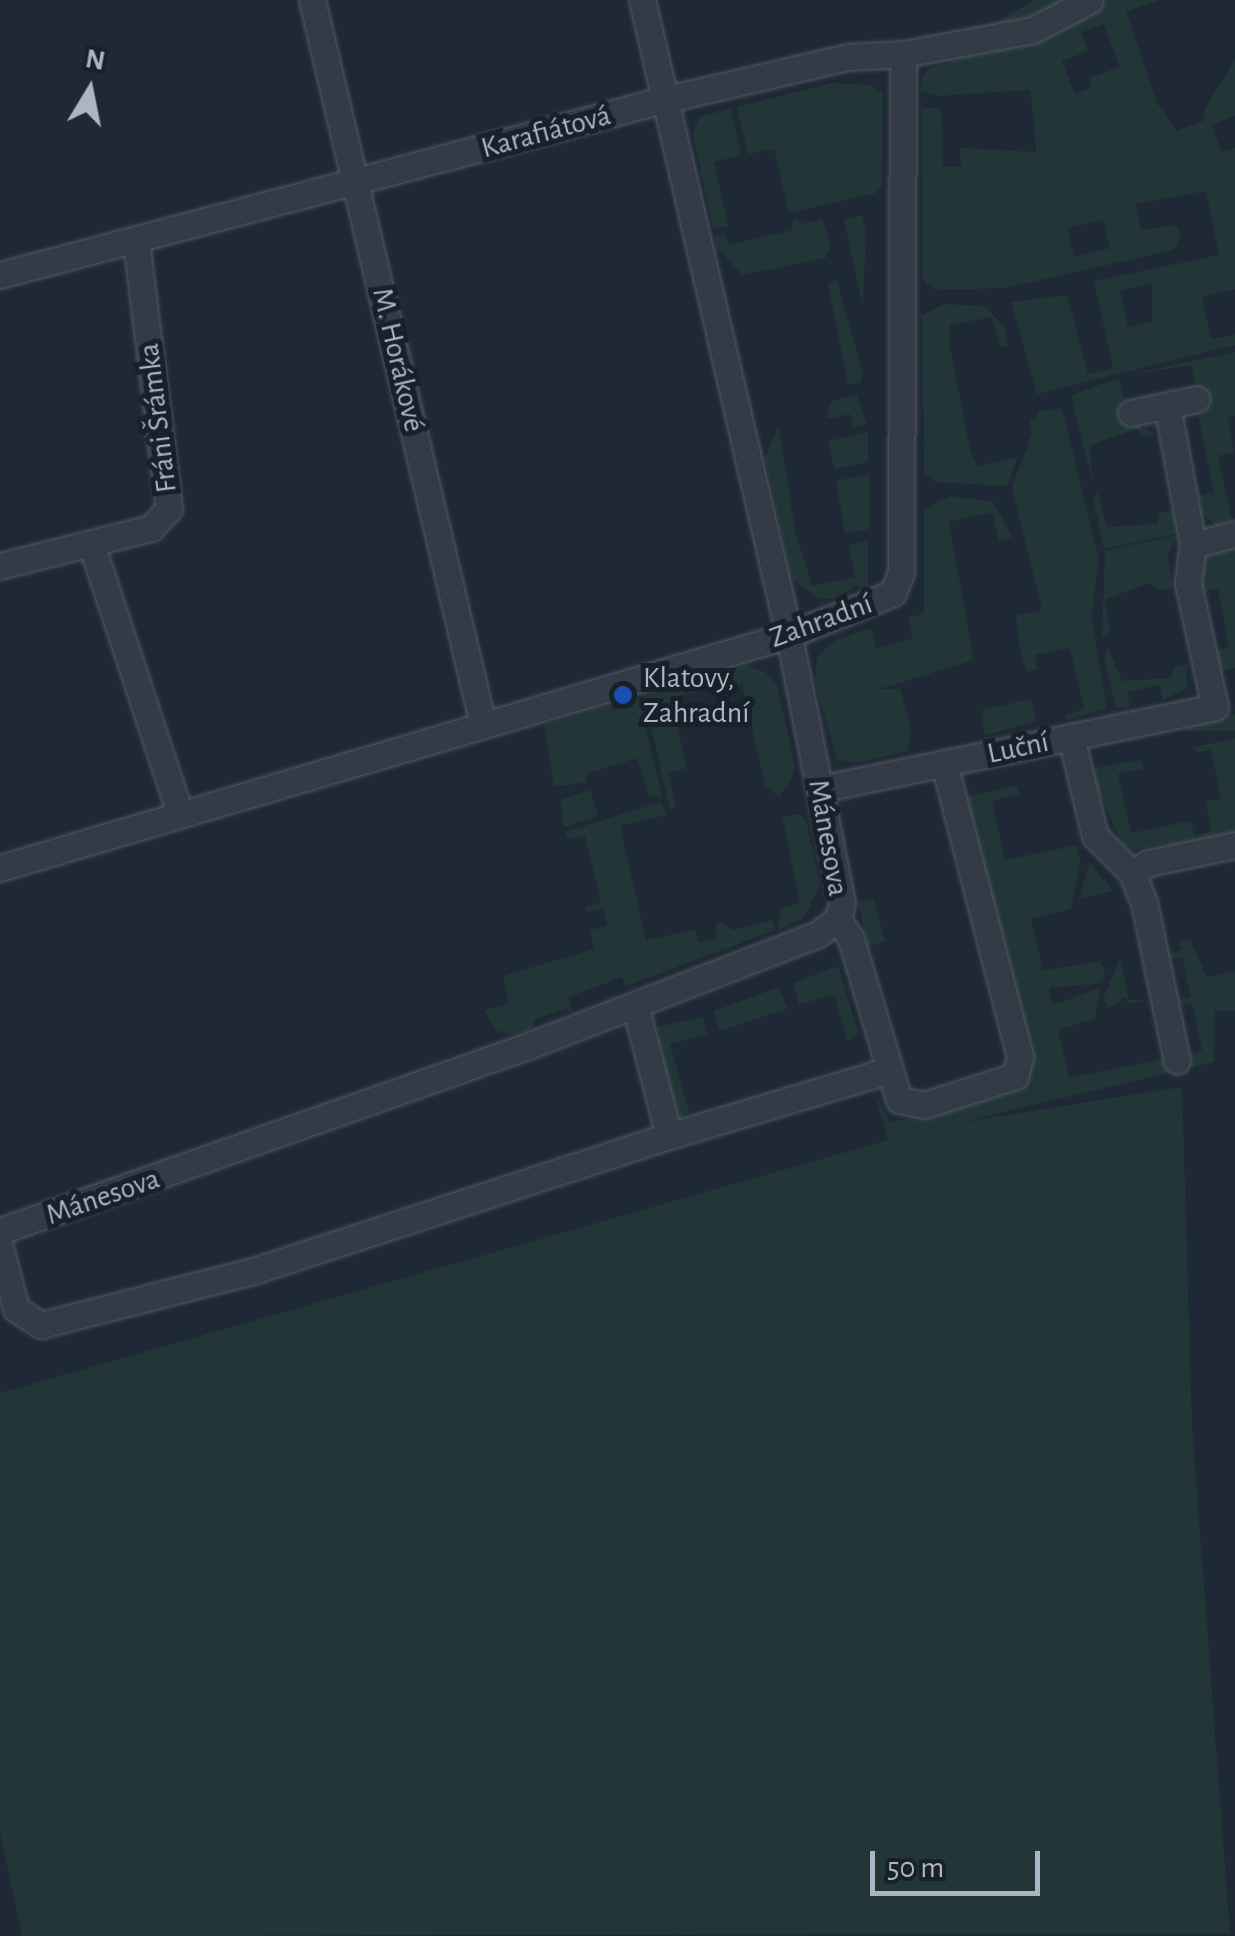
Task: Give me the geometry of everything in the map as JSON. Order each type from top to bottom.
[{"type":"street","name":"M. Horákové","points":[[312,0],[482,722]]},
{"type":"street","name":"Mánesova","points":[[0,1232],[635,1004],[818,934],[838,919],[842,903],[790,635],[642,0]]},
{"type":"street","name":"Karafiátová","points":[[0,274],[663,100],[848,57],[903,54],[1033,30],[1090,0]]},
{"type":"street","name":"Zahradní","points":[[2,862],[180,814],[482,722],[790,635],[881,601],[899,584],[903,54]]},
{"type":"street","name":"Fráni Šrámka","points":[[92,543],[150,528],[168,509],[136,239]]},
{"type":"street","points":[[1131,412],[1197,399]]},
{"type":"street","name":"Luční","points":[[820,789],[1225,705],[1188,583],[1193,545],[1168,405]]},
{"type":"street","points":[[1193,545],[1235,534]]},
{"type":"street","points":[[0,566],[92,543],[180,814]]},
{"type":"street","points":[[1070,737],[1096,836],[1132,873],[1144,902],[1177,1061]]},
{"type":"street","points":[[838,919],[851,939],[894,1094],[914,1106],[998,1086],[1018,1068],[944,763]]},
{"type":"street","points":[[1132,873],[1148,863],[1235,845]]},
{"type":"street","points":[[635,1004],[669,1136]]},
{"type":"street","points":[[0,1246],[16,1309],[41,1325],[256,1270],[669,1136],[887,1071]]},
{"type":"green space","points":[[1036,0],[1075,0],[1043,15],[982,29]]},
{"type":"green space","points":[[1106,0],[1159,0],[1126,12],[1157,103],[1176,131],[1206,120],[1203,112],[1235,59],[1235,116],[1212,125],[1221,152],[1235,148],[1235,289],[1202,297],[1211,339],[1235,335],[1235,345],[1037,394],[1011,302],[1067,295],[1088,374],[1113,368],[1094,281],[1219,255],[1206,191],[1136,204],[1141,230],[1176,225],[1181,236],[1173,250],[1005,288],[936,290],[922,279],[922,108],[938,108],[942,118],[943,167],[961,166],[960,148],[1036,152],[1030,90],[937,96],[921,92],[922,78],[929,68],[950,63],[950,56],[1069,26]],"holes":[[[1104,24],[1120,67],[1089,78],[1092,88],[1075,94],[1062,61],[1088,51],[1081,32]],[[1103,220],[1110,248],[1074,257],[1067,228]],[[1152,284],[1152,322],[1128,327],[1120,290]]]},
{"type":"green space","points":[[832,83],[871,85],[883,94],[882,185],[876,193],[789,213],[774,149],[748,154],[737,107]]},
{"type":"green space","points":[[731,109],[741,155],[714,162],[728,226],[713,229],[693,135],[699,117]]},
{"type":"green space","points":[[862,215],[866,231],[863,308],[844,219]]},
{"type":"green space","points":[[798,219],[800,224],[822,220],[831,246],[826,258],[742,275],[717,247],[714,236],[725,233],[728,245],[793,230],[791,221]]},
{"type":"green space","points":[[837,281],[863,374],[860,382],[848,385],[828,283]]},
{"type":"green space","points":[[945,304],[985,306],[1004,326],[1008,346],[1000,347],[992,317],[950,325],[949,342],[970,450],[978,466],[1018,457],[1007,486],[936,482],[924,473],[922,315]]},
{"type":"green space","points":[[1235,352],[1235,416],[1228,418],[1234,452],[1218,456],[1233,525],[1217,527],[1201,512],[1199,496],[1214,492],[1198,415],[1182,418],[1180,411],[1200,404],[1191,365],[1127,375]]},
{"type":"green space","points":[[1119,378],[1130,422],[1156,434],[1145,437],[1136,429],[1090,445],[1092,481],[1071,395]]},
{"type":"green space","points":[[856,394],[867,424],[854,427],[850,414],[826,419],[831,402]]},
{"type":"green space","points":[[1062,408],[1099,560],[1091,617],[1107,709],[1066,720],[1065,715],[1084,709],[1070,648],[1035,655],[1037,670],[1026,672],[1020,650],[1016,616],[1042,610],[1012,487],[1032,434],[1030,420],[1038,418],[1037,412]]},
{"type":"green space","points":[[779,426],[795,531],[812,586],[855,577],[849,545],[868,541],[868,589],[861,591],[858,584],[835,599],[819,599],[792,579],[765,458]]},
{"type":"green space","points":[[868,432],[868,462],[834,469],[828,441]]},
{"type":"green space","points":[[869,474],[869,529],[845,534],[836,481]]},
{"type":"green space","points":[[1098,493],[1107,527],[1157,524],[1160,513],[1173,510],[1176,534],[1104,549],[1093,497]]},
{"type":"green space","points":[[950,496],[993,502],[1012,537],[999,541],[992,512],[949,522],[974,660],[879,689],[900,689],[911,728],[908,751],[856,763],[837,760],[815,682],[817,657],[834,641],[871,628],[876,649],[913,638],[908,618],[924,613],[924,509]]},
{"type":"green space","points":[[1176,536],[1168,555],[1172,588],[1159,591],[1150,583],[1105,599],[1110,635],[1102,636],[1105,550]]},
{"type":"green space","points":[[1235,547],[1235,668],[1218,672],[1212,651],[1229,647],[1218,589],[1200,592],[1199,578],[1202,559]]},
{"type":"green space","points":[[1108,647],[1122,681],[1171,678],[1175,667],[1187,664],[1187,688],[1163,700],[1159,685],[1127,692],[1130,707],[1116,708],[1104,658]]},
{"type":"green space","points":[[746,665],[765,672],[777,685],[795,766],[791,781],[779,797],[765,785],[742,685],[672,697],[686,768],[669,773],[676,807],[670,809],[644,695]]},
{"type":"green space","points":[[638,697],[662,796],[649,797],[637,758],[586,774],[588,782],[554,787],[544,725],[611,705],[613,711]]},
{"type":"green space","points":[[1031,699],[1036,721],[984,736],[982,710]]},
{"type":"green space","points":[[1188,714],[1235,714],[1235,731],[1188,731]]},
{"type":"green space","points":[[1235,739],[1235,836],[1170,849],[1168,843],[1134,850],[1122,844],[1089,769],[1142,760],[1144,768],[1118,774],[1131,833],[1190,821],[1195,835],[1211,832],[1206,802],[1221,798],[1211,750],[1196,752],[1194,747]]},
{"type":"green space","points":[[1016,786],[1019,794],[992,801],[1005,860],[1077,845],[1080,863],[1071,909],[1031,919],[1043,970],[1100,962],[1105,971],[1103,983],[1049,988],[1052,1005],[1101,988],[1095,1018],[1058,1030],[1069,1078],[1202,1051],[1192,1003],[1175,1006],[1174,1001],[1191,997],[1182,957],[1165,960],[1164,954],[1181,950],[1179,942],[1190,940],[1207,977],[1235,971],[1235,1011],[1215,1011],[1214,1062],[957,1123],[1182,1087],[1192,1426],[1230,1933],[22,1936],[0,1832],[0,1393],[888,1140],[874,1092],[890,1123],[1010,1090],[1019,1083],[965,797]]},
{"type":"green space","points":[[590,790],[598,816],[564,827],[560,800]]},
{"type":"green space","points":[[661,802],[667,815],[620,826],[646,940],[695,930],[699,943],[716,938],[717,921],[734,930],[772,920],[775,930],[626,986],[622,977],[568,997],[573,1013],[566,1008],[535,1020],[532,1029],[512,1035],[495,1030],[484,1010],[509,1004],[503,976],[594,949],[590,930],[607,926],[603,909],[586,912],[585,907],[601,902],[585,836],[567,839],[565,832]]},
{"type":"green space","points":[[799,814],[806,820],[820,885],[804,918],[778,930],[781,908],[800,903],[782,817]]},
{"type":"green space","points":[[1091,864],[1113,891],[1079,899],[1088,867]]},
{"type":"green space","points":[[874,898],[885,942],[868,946],[858,902]]},
{"type":"green space","points":[[1120,958],[1129,1000],[1146,1000],[1128,1004],[1126,997],[1108,1008],[1103,999]]},
{"type":"green space","points":[[838,966],[858,1032],[847,1042],[835,995],[799,1004],[794,983]]},
{"type":"green space","points":[[779,987],[787,1009],[719,1031],[714,1011]]},
{"type":"green space","points":[[703,1017],[707,1034],[670,1044],[689,1112],[680,1117],[654,1041],[660,1039],[657,1027]]},
{"type":"place","name":"Klatovy, Zahradní","points":[[623,695]]}]
